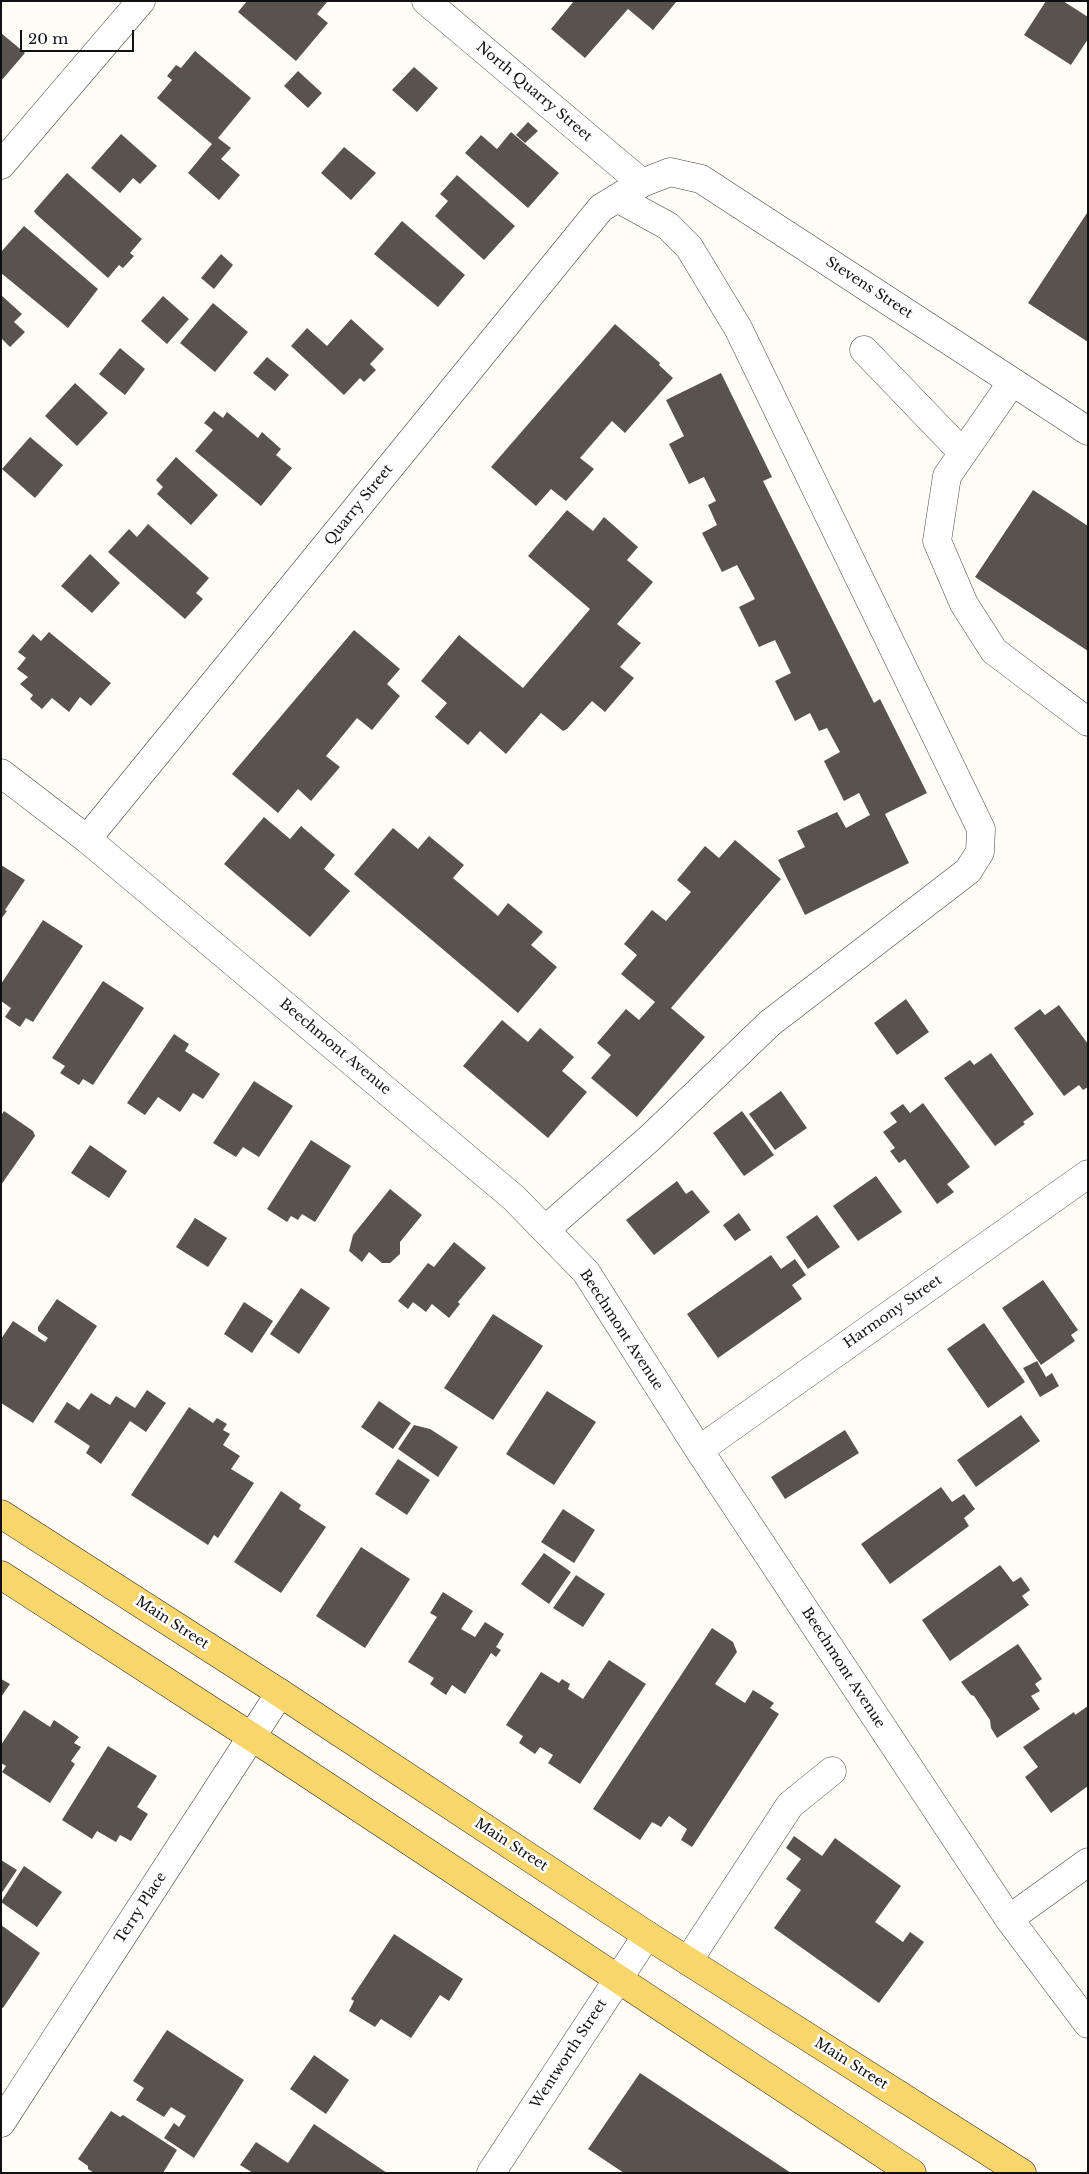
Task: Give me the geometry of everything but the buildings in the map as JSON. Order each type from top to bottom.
[{"type":"main road","name":"Main Street","points":[[1,1514],[280,1693],[688,1961],[1022,2173]]},
{"type":"main road","points":[[1,1575],[252,1737],[912,2173]]},
{"type":"street","points":[[1,165],[140,1]]},
{"type":"street","name":"North Quarry Street","points":[[426,1],[642,183]]},
{"type":"street","name":"Stevens Street","points":[[642,183],[670,172],[701,179],[1088,431]]},
{"type":"street","name":"Quarry Street","points":[[87,839],[601,208],[642,183]]},
{"type":"street","points":[[545,1230],[650,1138],[770,1023],[968,871],[980,852],[981,829],[738,328],[689,247],[668,226],[617,198]]},
{"type":"street","points":[[864,350],[963,453]]},
{"type":"street","points":[[1012,382],[947,476],[937,541],[964,604],[994,651],[1088,722]]},
{"type":"street","name":"Beechmont Avenue","points":[[1,773],[87,839],[514,1198],[586,1272],[699,1450],[1009,1919],[1088,2024]]},
{"type":"street","name":"Harmony Street","points":[[699,1450],[1088,1174]]},
{"type":"street","name":"Terry Place","points":[[1,2122],[280,1693]]},
{"type":"street","points":[[688,1961],[790,1805],[832,1770]]},
{"type":"street","points":[[1009,1919],[1088,1862]]},
{"type":"street","name":"Wentworth Street","points":[[491,2173],[648,1935]]}]
